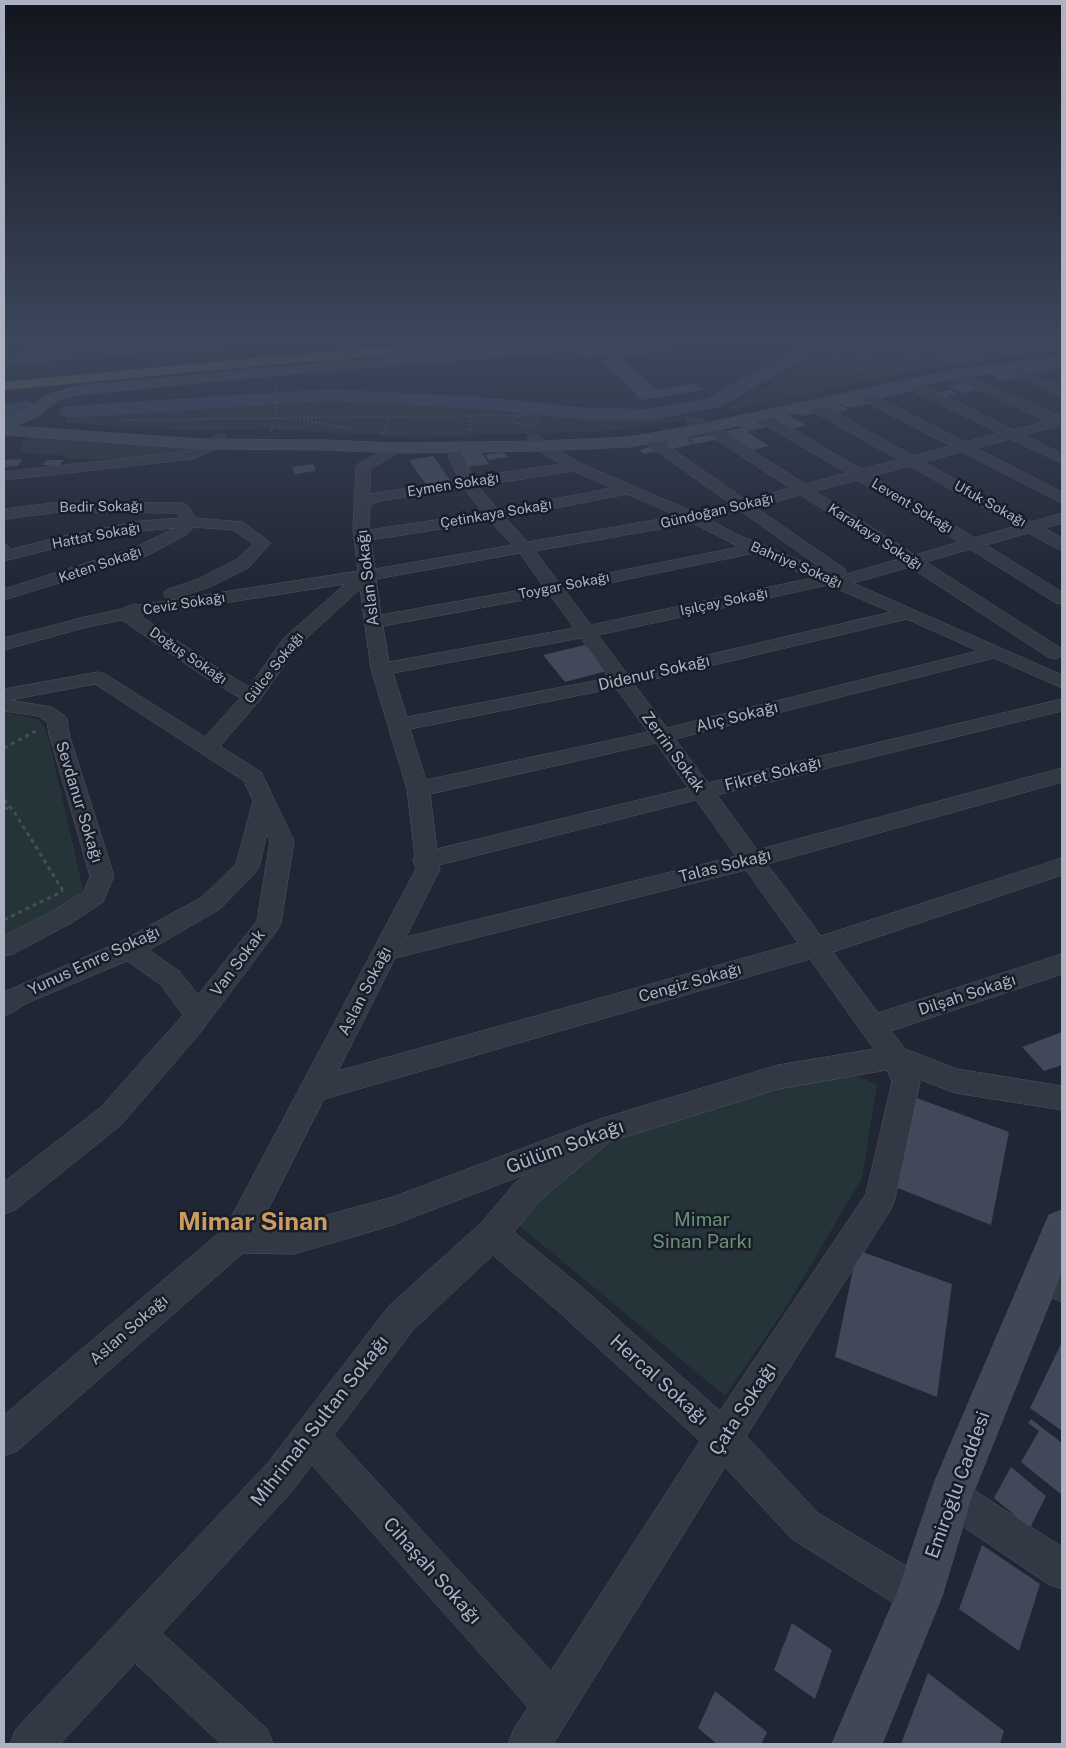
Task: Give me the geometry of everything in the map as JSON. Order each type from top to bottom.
[{"type":"street","points":[[17,426],[217,441],[326,445],[384,439],[452,448],[624,435],[696,426]]},
{"type":"street","points":[[4,476],[193,455],[217,441],[268,438],[328,438],[448,442],[629,442],[649,439],[699,426]]},
{"type":"street","name":"Karakaya Sokağı","points":[[702,426],[911,561],[1059,652]]},
{"type":"street","name":"Levent Sokağı","points":[[777,426],[860,474],[1062,598]]},
{"type":"street","name":"Ufuk Sokağı","points":[[849,426],[1062,545]]},
{"type":"street","points":[[921,426],[1062,498]]},
{"type":"street","points":[[995,426],[1062,459]]},
{"type":"street","name":"Gündoğan Sokağı","points":[[367,574],[695,518],[1046,426]]},
{"type":"street","points":[[4,430],[46,429]]},
{"type":"street","name":"Aslan Sokağı","points":[[4,1438],[237,1238],[428,869],[425,860],[418,789],[376,652],[362,536],[363,467],[384,439]]},
{"type":"street","points":[[649,439],[877,600]]},
{"type":"street","name":"Bahriye Sokağı","points":[[538,442],[575,466],[695,518],[728,536],[909,613],[1062,682]]},
{"type":"street","name":"Zerrin Sokak","points":[[452,448],[468,483],[494,516],[525,548],[895,1057]]},
{"type":"street","name":"Eymen Sokağı","points":[[362,503],[377,497],[561,466],[575,466]]},
{"type":"street","name":"Çetinkaya Sokağı","points":[[362,536],[494,516],[629,489]]},
{"type":"street","name":"Bedir Sokağı","points":[[4,514],[60,507],[147,506],[181,508],[188,514],[190,522]]},
{"type":"street","name":"Işılçay Sokağı","points":[[382,669],[585,632],[830,579],[848,579],[1062,518]]},
{"type":"street","name":"Hattat Sokağı","points":[[6,552],[141,526],[190,522],[237,525],[263,543],[242,564],[204,583],[138,606],[126,614]]},
{"type":"street","name":"Keten Sokağı","points":[[4,596],[140,552],[180,532],[190,522]]},
{"type":"street","name":"Toygar Sokağı","points":[[373,622],[756,548]]},
{"type":"street","name":"Ceviz Sokağı","points":[[4,644],[126,614],[367,574]]},
{"type":"street","name":"Gülce Sokağı","points":[[208,748],[252,697],[291,642],[367,574]]},
{"type":"street","name":"Didenur Sokağı","points":[[398,725],[622,681],[909,613]]},
{"type":"street","name":"Doğuş Sokağı","points":[[126,614],[209,671],[252,697]]},
{"type":"street","name":"Alıç Sokağı","points":[[418,789],[661,736],[996,652]]},
{"type":"street","points":[[1028,666],[1059,652]]},
{"type":"street","name":"Van Sokak","points":[[4,695],[98,678],[253,777],[282,841],[269,923],[198,1015],[110,1116],[4,1200]]},
{"type":"street","points":[[4,705],[44,711],[54,717]]},
{"type":"street","name":"Fikret Sokağı","points":[[425,860],[1062,705]]},
{"type":"street","name":"Sevdanur Sokağı","points":[[4,947],[69,900],[94,896],[102,876],[59,734],[57,719],[54,717]]},
{"type":"street","name":"Talas Sokağı","points":[[386,951],[751,860],[1062,775]]},
{"type":"street","name":"Yunus Emre Sokağı","points":[[4,1005],[18,996],[129,949],[210,903],[248,867],[264,800]]},
{"type":"street","name":"Cengiz Sokağı","points":[[314,1090],[815,948],[1062,866]]},
{"type":"street","points":[[129,949],[170,978],[198,1015]]},
{"type":"street","name":"Dilşah Sokağı","points":[[873,1026],[1062,964]]},
{"type":"street","points":[[895,1057],[955,1081],[1062,1098]]},
{"type":"street","name":"Gülüm Sokağı","points":[[237,1238],[294,1239],[393,1211],[600,1132],[778,1077],[895,1057]]},
{"type":"street","name":"Çata Sokağı","points":[[529,1744],[723,1438],[880,1199],[906,1082],[895,1057]]},
{"type":"street","name":"Mihrimah Sultan Sokağı","points":[[31,1744],[280,1477],[401,1318],[492,1234],[528,1192],[600,1132]]},
{"type":"street","name":"Emiroğlu Caddesi","points":[[857,1744],[919,1596],[950,1496],[1053,1279],[1062,1227]]},
{"type":"street","name":"Hercal Sokağı","points":[[492,1234],[571,1300],[723,1438],[806,1526],[919,1596]]},
{"type":"street","name":"Cihaşah Sokağı","points":[[311,1437],[554,1705]]},
{"type":"street","points":[[950,1496],[1062,1570]]},
{"type":"street","points":[[134,1634],[252,1744]]},
{"type":"path","points":[[268,438],[273,426]]},
{"type":"path","points":[[335,426],[360,430]]},
{"type":"path","points":[[384,439],[388,426]]},
{"type":"path","points":[[470,426],[470,432]]},
{"type":"path","points":[[4,748],[32,734],[54,717]]},
{"type":"path","points":[[4,800],[69,900],[4,920]]},
{"type":"path","points":[[4,810],[10,807]]},
{"type":"green space","points":[[109,426],[646,426],[609,431],[417,437],[271,429],[184,430]]},
{"type":"green space","points":[[30,436],[195,447],[191,452],[132,459],[70,459],[61,455],[21,453],[22,441]]},
{"type":"green space","points":[[4,712],[38,719],[44,725],[83,889],[72,900],[4,937]]},
{"type":"green space","name":"Mimar Sinan Parkı","points":[[855,1076],[877,1084],[862,1178],[785,1309],[725,1396],[516,1223],[540,1196],[607,1143],[794,1083]]},
{"type":"building","points":[[738,426],[766,427],[747,432],[769,446],[753,450],[725,431],[742,428]]},
{"type":"building","points":[[779,426],[804,426],[786,430]]},
{"type":"building","points":[[709,435],[716,440],[695,444],[688,438]]},
{"type":"building","points":[[686,438],[694,444],[672,449],[665,442]]},
{"type":"building","points":[[650,447],[656,452],[644,454],[639,450]]},
{"type":"building","points":[[480,450],[489,464],[467,467],[458,453]]},
{"type":"building","points":[[503,452],[508,457],[489,460],[485,455]]},
{"type":"building","points":[[433,456],[451,482],[427,486],[409,460]]},
{"type":"building","points":[[22,459],[18,466],[4,467],[5,460]]},
{"type":"building","points":[[47,460],[64,460],[59,466],[42,465]]},
{"type":"building","points":[[313,464],[316,471],[295,474],[292,467]]},
{"type":"building","points":[[585,645],[607,671],[565,682],[543,655]]},
{"type":"building","points":[[1062,1032],[1062,1065],[1044,1071],[1022,1047]]},
{"type":"building","points":[[914,1097],[1009,1132],[991,1225],[890,1185]]},
{"type":"building","points":[[857,1250],[952,1284],[937,1397],[835,1357]]},
{"type":"building","points":[[1062,1345],[1062,1431],[1030,1408]]},
{"type":"building","points":[[1031,1419],[1062,1443],[1062,1495],[1021,1462],[1039,1431],[1028,1423]]},
{"type":"building","points":[[1011,1467],[1046,1496],[1030,1528],[994,1498]]},
{"type":"building","points":[[982,1545],[1040,1584],[1019,1651],[959,1609]]},
{"type":"building","points":[[792,1623],[832,1650],[815,1699],[774,1670]]},
{"type":"building","points":[[928,1673],[1004,1731],[1000,1744],[901,1744]]},
{"type":"building","points":[[715,1691],[767,1732],[761,1744],[717,1744],[698,1728]]},
{"type":"district","name":"Mimar Sinan","points":[[253,1222]]}]
